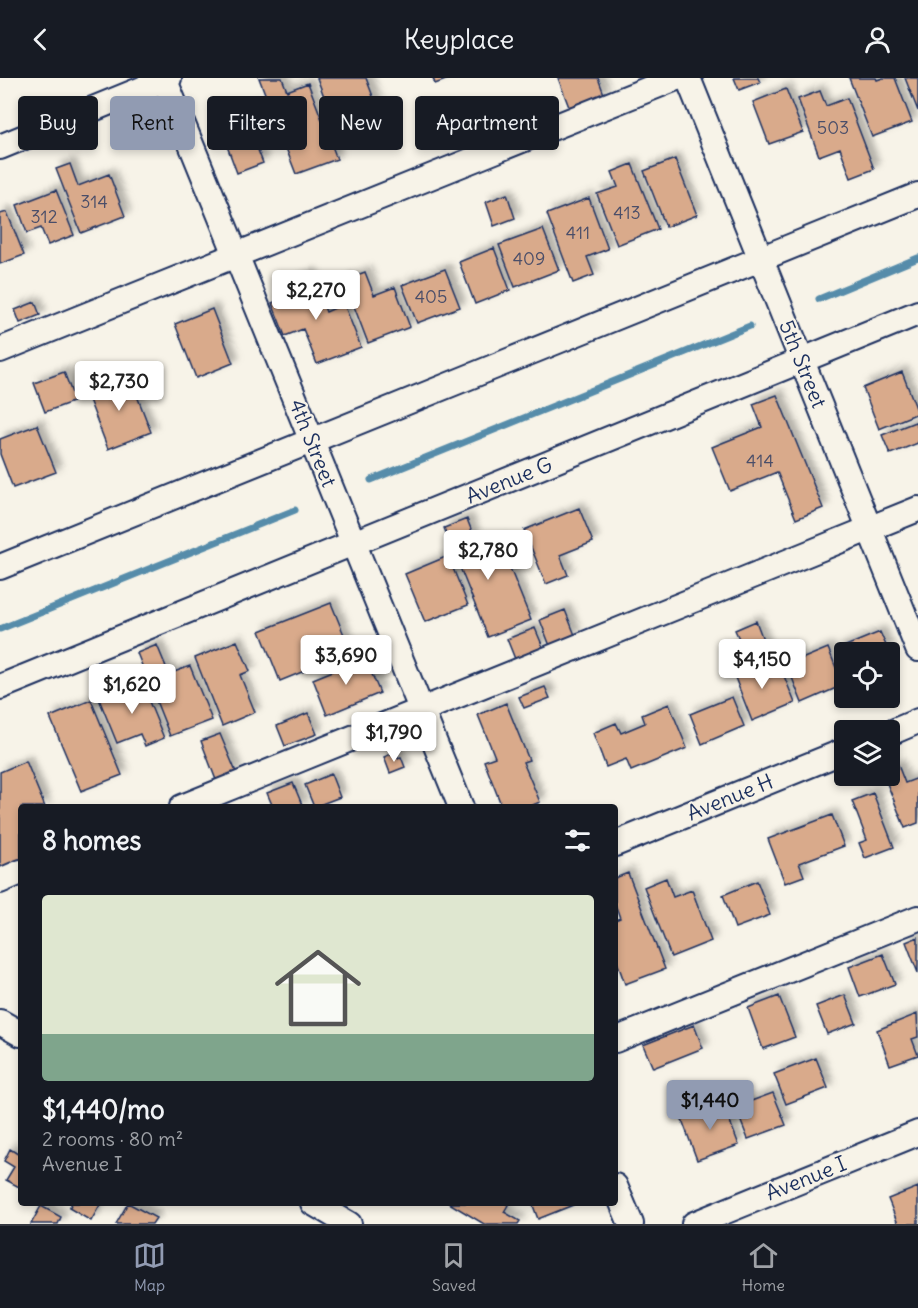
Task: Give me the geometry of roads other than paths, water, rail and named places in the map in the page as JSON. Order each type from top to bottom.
[{"type":"street","points":[[0,350],[676,78]]},
{"type":"street","name":"5th Street","points":[[688,78],[918,649]]},
{"type":"street","points":[[0,147],[166,79]]},
{"type":"street","name":"4th Street","points":[[166,79],[460,804]]},
{"type":"street","points":[[0,567],[918,195]]},
{"type":"street","name":"Avenue G","points":[[0,687],[918,313]]},
{"type":"street","points":[[189,804],[918,509]]},
{"type":"street","points":[[900,729],[918,721]]},
{"type":"street","name":"Avenue H","points":[[618,843],[834,755]]},
{"type":"street","points":[[0,881],[18,873]]},
{"type":"street","points":[[618,1039],[918,918]]},
{"type":"street","points":[[0,1022],[18,1032]]},
{"type":"street","name":"Avenue I","points":[[694,1224],[918,1132]]},
{"type":"street","points":[[618,1193],[631,1224]]},
{"type":"street","points":[[318,1206],[350,1224]]},
{"type":"waterway","points":[[819,299],[918,258]]},
{"type":"waterway","points":[[371,480],[750,326]]},
{"type":"waterway","points":[[0,629],[295,510]]}]
